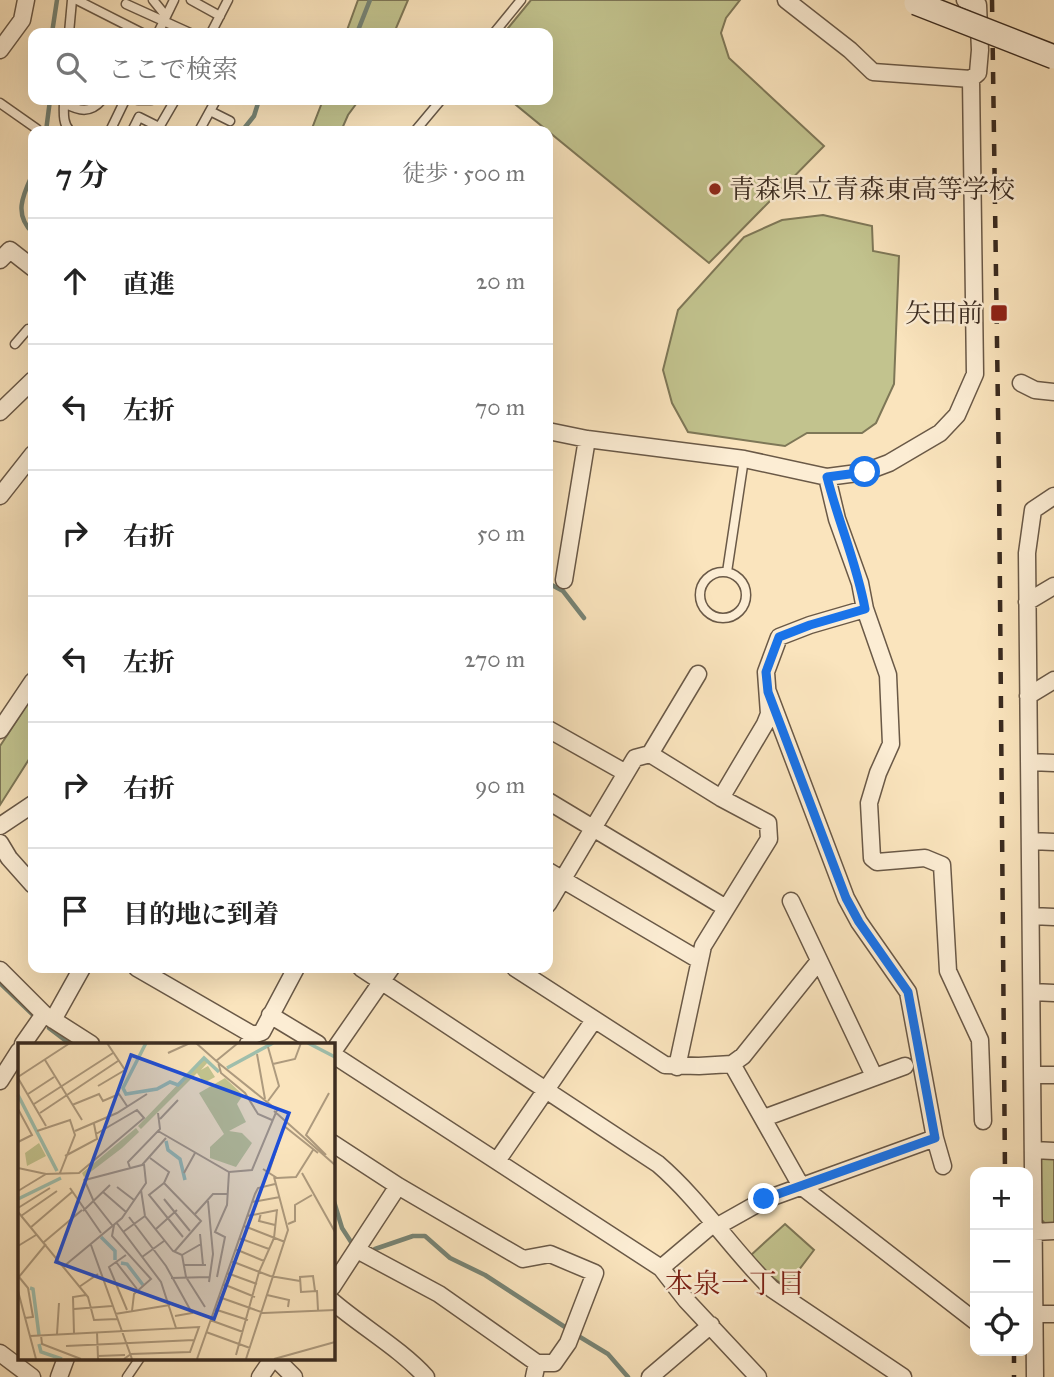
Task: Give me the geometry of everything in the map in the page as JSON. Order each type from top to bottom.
[{"type":"street","points":[[0,50],[22,20],[26,0]]},
{"type":"street","points":[[786,0],[850,50],[873,72],[971,79],[978,73],[978,5],[965,0]]},
{"type":"street","points":[[916,3],[1054,57]]},
{"type":"street","points":[[553,432],[587,439],[744,459],[827,477],[865,472],[889,463],[940,433],[957,415],[975,374],[971,79]]},
{"type":"street","points":[[0,260],[10,250],[28,264]]},
{"type":"street","points":[[1021,383],[1035,390],[1054,392]]},
{"type":"street","points":[[0,412],[28,385]]},
{"type":"street","points":[[564,580],[587,439]]},
{"type":"street","points":[[0,496],[28,460]]},
{"type":"street","points":[[827,477],[837,519],[888,675],[891,744],[869,803],[872,858],[877,862],[925,858],[942,865],[948,971],[980,1040],[983,1121]]},
{"type":"street","points":[[1035,1377],[1027,553],[1033,510],[1054,496]]},
{"type":"street","points":[[1027,602],[1054,586]]},
{"type":"street","points":[[721,798],[769,714],[766,672],[779,637],[865,609]]},
{"type":"street","points":[[698,674],[650,754],[635,758],[592,828],[555,875],[699,960]]},
{"type":"street","points":[[1028,696],[1054,680]]},
{"type":"street","points":[[0,730],[28,688]]},
{"type":"street","points":[[768,692],[846,898],[859,922],[908,992],[935,1138],[943,1166]]},
{"type":"street","points":[[553,732],[626,773]]},
{"type":"street","points":[[650,754],[721,798],[768,823],[769,838],[703,946],[677,1066]]},
{"type":"street","points":[[1030,762],[1054,763]]},
{"type":"street","points":[[553,804],[726,908]]},
{"type":"street","points":[[0,826],[28,807]]},
{"type":"street","points":[[1031,841],[1054,842]]},
{"type":"street","points":[[0,843],[28,879]]},
{"type":"street","points":[[790,901],[874,1076]]},
{"type":"street","points":[[1031,916],[1054,917]]},
{"type":"street","points":[[524,973],[665,1065],[732,1064],[743,1056],[818,961]]},
{"type":"street","points":[[0,970],[48,1017],[88,1043]]},
{"type":"street","points":[[25,1043],[48,1017],[79,973]]},
{"type":"street","points":[[145,973],[257,1039],[293,973]]},
{"type":"street","points":[[334,1050],[387,974],[544,1088],[658,1164],[684,1186],[715,1226],[772,1289],[903,1377]]},
{"type":"street","points":[[1032,992],[1054,993]]},
{"type":"street","points":[[270,1015],[315,1043]]},
{"type":"street","points":[[497,1161],[544,1088],[594,1020]]},
{"type":"street","points":[[0,1081],[18,1053]]},
{"type":"street","points":[[334,1054],[661,1268],[686,1300],[758,1377]]},
{"type":"street","points":[[732,1064],[802,1186],[970,1317]]},
{"type":"street","points":[[764,1118],[905,1066]]},
{"type":"street","points":[[1032,1075],[1054,1075]]},
{"type":"street","points":[[661,1268],[715,1226],[764,1199],[935,1138]]},
{"type":"street","points":[[334,1144],[398,1186],[523,1259],[550,1254],[595,1273],[568,1343],[555,1363],[535,1370],[439,1294],[357,1250]]},
{"type":"street","points":[[1033,1150],[1054,1151]]},
{"type":"street","points":[[338,1265],[357,1250],[398,1186]]},
{"type":"street","points":[[1034,1232],[1054,1231]]},
{"type":"street","points":[[334,1303],[416,1366],[426,1377]]},
{"type":"street","points":[[1034,1314],[1054,1314]]},
{"type":"street","points":[[650,1377],[711,1325]]},
{"type":"street","points":[[0,1353],[32,1377]]},
{"type":"street","points":[[59,1377],[65,1360]]},
{"type":"street","points":[[260,1377],[273,1360]]},
{"type":"street","points":[[276,1360],[294,1377]]},
{"type":"lane","points":[[69,28],[72,0]]},
{"type":"lane","points":[[78,0],[132,28]]},
{"type":"lane","points":[[153,0],[165,19]]},
{"type":"lane","points":[[160,28],[174,0]]},
{"type":"lane","points":[[191,0],[220,16]]},
{"type":"lane","points":[[214,28],[228,0]]},
{"type":"lane","points":[[498,28],[521,0]]},
{"type":"lane","points":[[118,21],[127,2],[185,28]]},
{"type":"lane","points":[[0,103],[33,126]]},
{"type":"lane","points":[[64,105],[66,126]]},
{"type":"lane","points":[[70,105],[77,110],[86,110],[97,105]]},
{"type":"lane","points":[[113,126],[123,105]]},
{"type":"lane","points":[[160,126],[172,105]]},
{"type":"lane","points":[[202,126],[213,105]]},
{"type":"lane","points":[[419,126],[436,105]]},
{"type":"lane","points":[[210,111],[230,121]]},
{"type":"lane","points":[[134,126],[139,117],[153,126]]},
{"type":"lane","points":[[15,344],[28,329]]},
{"type":"lane","points":[[727,572],[744,459]]},
{"type":"lane","points":[[727,572],[743,582],[747,595],[738,612],[720,618],[713,616],[704,607],[701,588],[713,574],[727,572]]},
{"type":"lane","points":[[127,1377],[139,1360]]},
{"type":"green space","points":[[358,0],[408,0],[396,28],[348,28]]},
{"type":"green space","points":[[531,0],[740,0],[726,18],[721,33],[729,58],[824,146],[709,263],[553,135],[553,126],[542,126],[516,105],[553,105],[553,28],[508,28]]},
{"type":"green space","points":[[321,105],[355,105],[343,126],[313,126]]},
{"type":"green space","points":[[823,215],[872,226],[873,251],[899,256],[894,384],[876,423],[862,433],[807,433],[785,446],[688,432],[672,403],[663,370],[678,310],[744,237],[782,220]]},
{"type":"green space","points":[[28,704],[28,761],[0,805],[0,746]]},
{"type":"green space","points":[[1040,1158],[1054,1158],[1054,1225],[1046,1225],[1041,1219]]},
{"type":"green space","points":[[785,1224],[814,1250],[786,1287],[769,1275],[751,1255]]},
{"type":"waterway","points":[[53,28],[57,0]]},
{"type":"waterway","points":[[359,28],[370,0]]},
{"type":"waterway","points":[[47,126],[49,105]]},
{"type":"waterway","points":[[246,126],[254,116],[257,105]]},
{"type":"waterway","points":[[28,185],[22,204],[23,219],[28,227]]},
{"type":"waterway","points":[[553,586],[563,591],[584,618]]},
{"type":"waterway","points":[[0,983],[34,1016]]},
{"type":"waterway","points":[[49,1028],[69,1043]]},
{"type":"waterway","points":[[334,1202],[342,1228],[353,1245]]},
{"type":"waterway","points":[[375,1249],[413,1236],[425,1236],[450,1258],[485,1275],[568,1329]]},
{"type":"waterway","points":[[580,1337],[608,1354],[628,1377]]},
{"type":"railway","points":[[992,0],[1005,1167]]},
{"type":"railway","points":[[1014,1356],[1014,1377]]},
{"type":"place","name":"青森県立青森東高等学校","points":[[715,189]]},
{"type":"place","name":"矢田前","points":[[999,313]]},
{"type":"district","name":"本泉一丁目","points":[[735,1283]]},
{"type":"route","points":[[764,1199],[935,1138],[908,992],[859,922],[846,898],[768,692],[768,660],[779,637],[865,609],[860,583],[837,519],[827,477],[865,472]]}]
